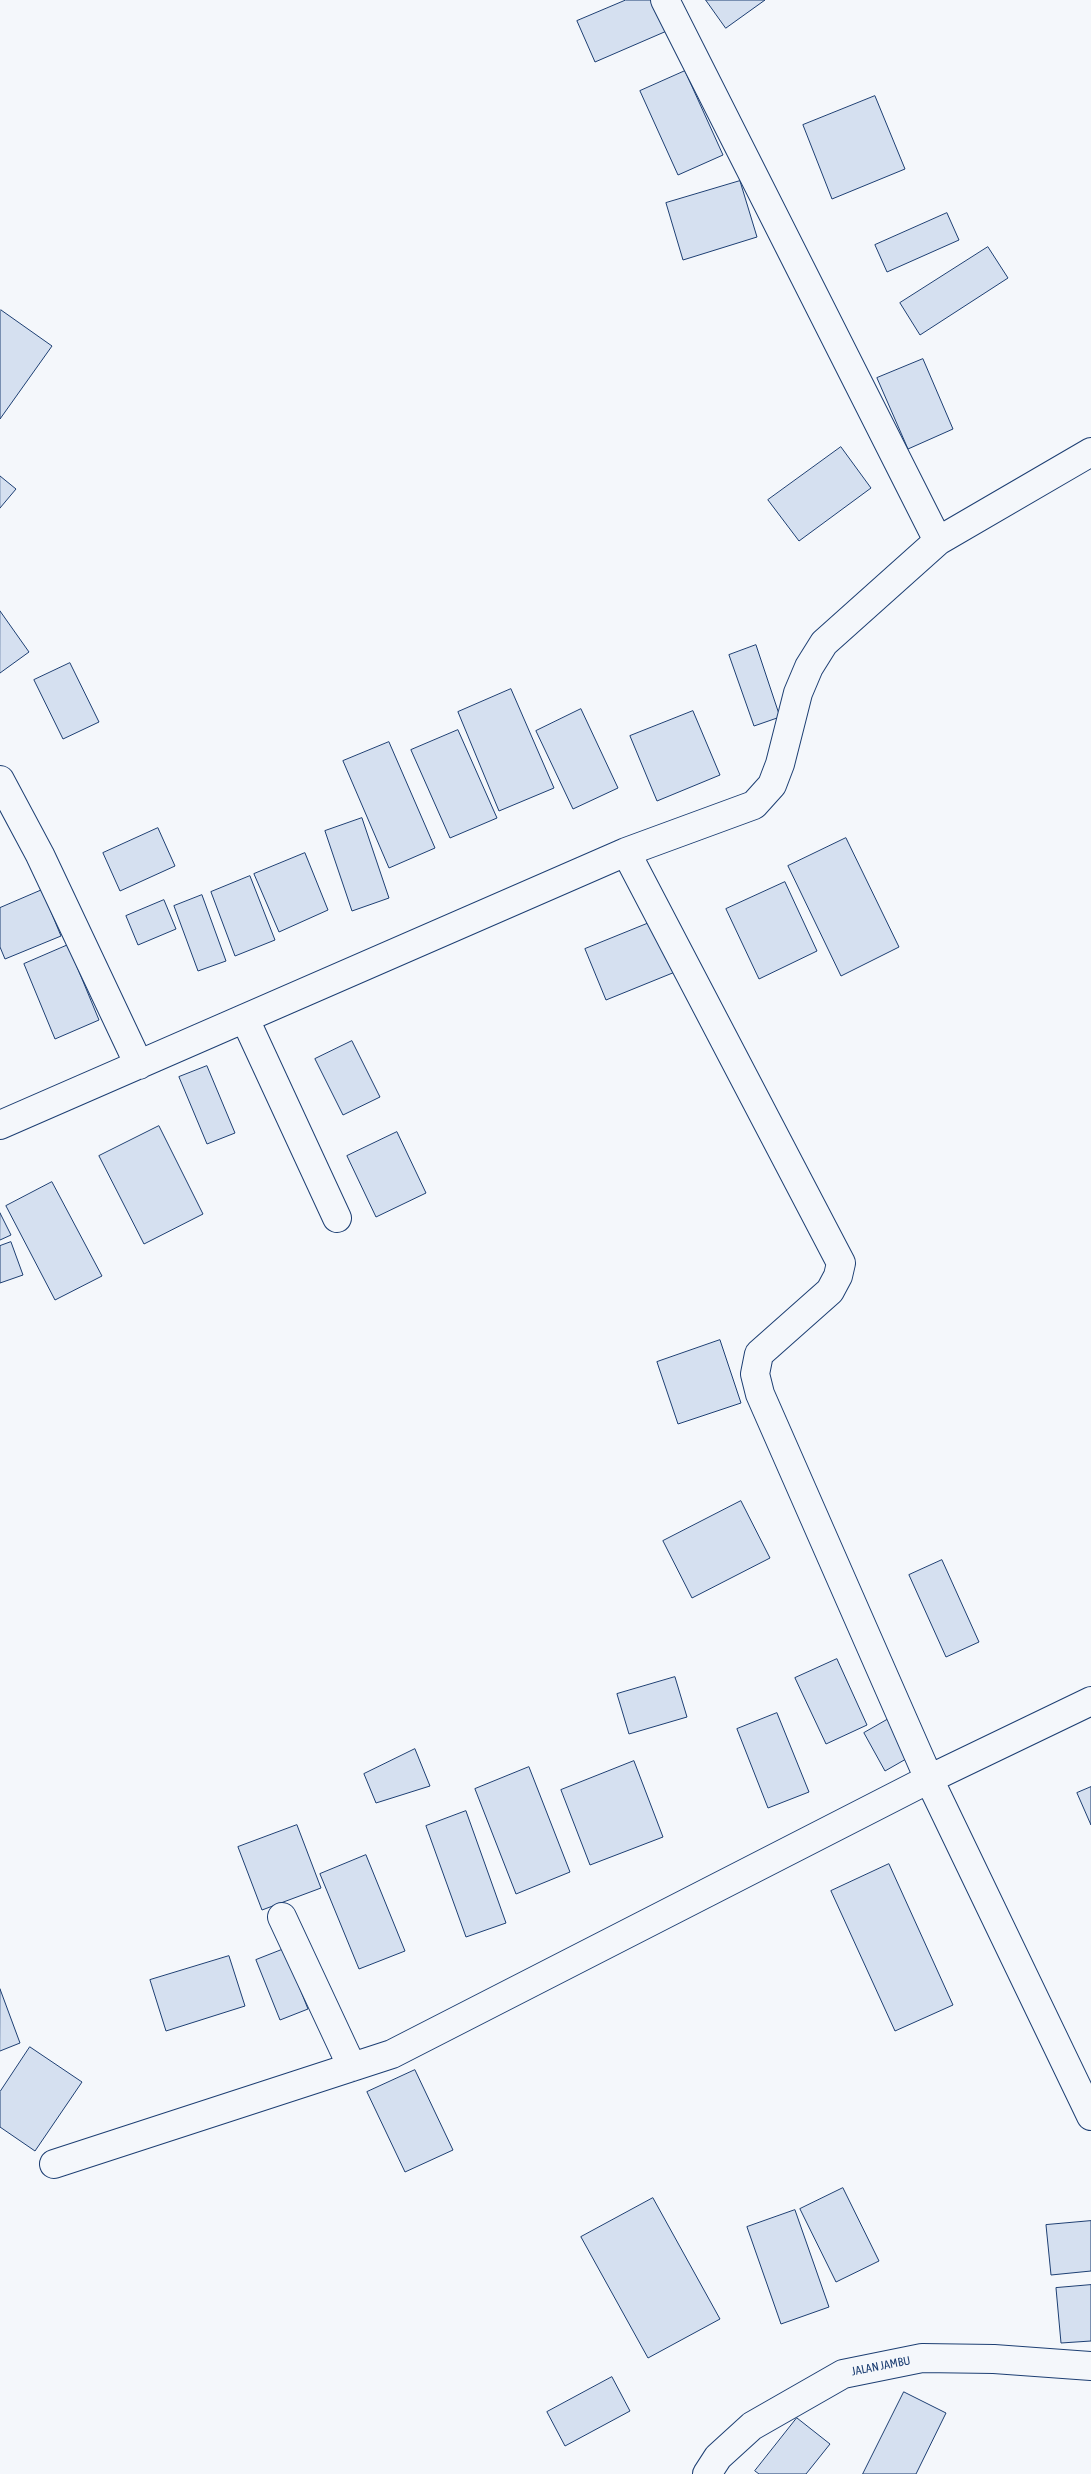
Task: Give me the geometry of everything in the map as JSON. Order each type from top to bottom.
[{"type":"street","points":[[665,0],[938,541]]},
{"type":"street","points":[[0,1125],[626,852],[754,805],[772,785],[780,764],[798,693],[809,667],[824,643],[938,541],[1091,452]]},
{"type":"street","points":[[0,780],[40,855],[139,1065]]},
{"type":"street","points":[[626,852],[841,1263],[838,1276],[830,1291],[759,1354],[755,1374],[760,1394],[928,1778],[1091,2116]]},
{"type":"street","points":[[245,1019],[337,1218]]},
{"type":"street","points":[[54,2164],[392,2054],[928,1778],[1091,1701]]},
{"type":"street","points":[[282,1917],[352,2067]]},
{"type":"street","name":"JALAN JAMBU","points":[[707,2474],[718,2457],[752,2426],[843,2374],[922,2358],[994,2359],[1091,2366]]},
{"type":"building","points":[[626,0],[656,0],[669,30],[595,62],[577,21]]},
{"type":"building","points":[[706,0],[765,0],[726,28]]},
{"type":"building","points":[[685,71],[723,155],[678,175],[640,91]]},
{"type":"building","points":[[875,96],[905,169],[832,199],[803,125]]},
{"type":"building","points":[[740,181],[757,237],[683,260],[666,203]]},
{"type":"building","points":[[947,213],[959,240],[887,272],[875,245]]},
{"type":"building","points":[[988,247],[1008,278],[920,335],[900,303]]},
{"type":"building","points":[[0,311],[52,346],[0,419]]},
{"type":"building","points":[[923,359],[953,429],[908,449],[877,378]]},
{"type":"building","points":[[841,447],[871,488],[799,541],[768,500]]},
{"type":"building","points":[[0,476],[16,489],[0,508]]},
{"type":"building","points":[[0,611],[29,652],[0,673]]},
{"type":"building","points":[[756,645],[780,717],[754,726],[729,655]]},
{"type":"building","points":[[70,663],[99,722],[63,739],[34,680]]},
{"type":"building","points":[[511,689],[554,788],[499,811],[458,712]]},
{"type":"building","points":[[581,709],[618,788],[573,809],[536,731]]},
{"type":"building","points":[[693,711],[720,775],[657,801],[630,736]]},
{"type":"building","points":[[458,730],[497,818],[450,838],[411,750]]},
{"type":"building","points":[[389,742],[435,848],[389,868],[343,761]]},
{"type":"building","points":[[362,818],[389,898],[352,911],[325,831]]},
{"type":"building","points":[[158,828],[175,866],[120,891],[103,853]]},
{"type":"building","points":[[846,838],[899,947],[841,976],[788,866]]},
{"type":"building","points":[[305,853],[328,910],[279,932],[254,874]]},
{"type":"building","points":[[250,876],[275,940],[235,956],[211,892]]},
{"type":"building","points":[[785,882],[817,951],[759,979],[726,909]]},
{"type":"building","points":[[42,890],[61,936],[5,959],[0,947],[0,908]]},
{"type":"building","points":[[202,895],[226,961],[198,971],[174,906]]},
{"type":"building","points":[[164,900],[176,929],[138,945],[126,916]]},
{"type":"building","points":[[654,921],[675,972],[606,1000],[585,949]]},
{"type":"building","points":[[68,945],[99,1020],[55,1039],[24,964]]},
{"type":"building","points":[[352,1041],[380,1097],[343,1115],[315,1059]]},
{"type":"building","points":[[207,1066],[235,1133],[207,1144],[179,1077]]},
{"type":"building","points":[[159,1126],[203,1214],[144,1244],[99,1156]]},
{"type":"building","points":[[397,1132],[426,1193],[376,1217],[347,1156]]},
{"type":"building","points":[[52,1182],[102,1276],[55,1300],[6,1206]]},
{"type":"building","points":[[0,1213],[11,1235],[0,1240]]},
{"type":"building","points":[[11,1242],[23,1275],[0,1283],[0,1246]]},
{"type":"building","points":[[720,1340],[741,1403],[678,1424],[657,1362]]},
{"type":"building","points":[[741,1501],[770,1558],[692,1598],[663,1541]]},
{"type":"building","points":[[942,1560],[979,1642],[946,1657],[909,1575]]},
{"type":"building","points":[[837,1659],[867,1725],[826,1744],[795,1678]]},
{"type":"building","points":[[675,1677],[687,1717],[629,1734],[617,1694]]},
{"type":"building","points":[[777,1713],[809,1792],[768,1808],[737,1729]]},
{"type":"building","points":[[892,1717],[913,1755],[885,1771],[864,1733]]},
{"type":"building","points":[[415,1749],[430,1786],[376,1803],[364,1774]]},
{"type":"building","points":[[634,1761],[663,1837],[590,1865],[561,1790]]},
{"type":"building","points":[[529,1767],[570,1872],[516,1894],[475,1789]]},
{"type":"building","points":[[1091,1787],[1091,1825],[1077,1793]]},
{"type":"building","points":[[466,1811],[506,1923],[466,1937],[426,1826]]},
{"type":"building","points":[[297,1825],[321,1888],[262,1910],[238,1847]]},
{"type":"building","points":[[366,1855],[405,1951],[359,1969],[320,1874]]},
{"type":"building","points":[[889,1864],[953,2005],[895,2031],[831,1891]]},
{"type":"building","points":[[284,1949],[308,2009],[280,2020],[256,1960]]},
{"type":"building","points":[[229,1956],[245,2006],[166,2031],[150,1980]]},
{"type":"building","points":[[0,1989],[20,2043],[0,2051]]},
{"type":"building","points":[[30,2047],[82,2082],[35,2151],[0,2127],[0,2092]]},
{"type":"building","points":[[415,2070],[453,2150],[405,2172],[367,2092]]},
{"type":"building","points":[[843,2188],[879,2261],[836,2282],[800,2209]]},
{"type":"building","points":[[653,2198],[720,2319],[648,2358],[581,2237]]},
{"type":"building","points":[[795,2210],[829,2307],[781,2324],[747,2227]]},
{"type":"building","points":[[1091,2221],[1091,2271],[1051,2275],[1046,2225]]},
{"type":"building","points":[[1091,2285],[1091,2341],[1061,2343],[1056,2288]]},
{"type":"building","points":[[612,2377],[630,2411],[565,2446],[547,2412]]},
{"type":"building","points":[[904,2392],[946,2413],[916,2474],[863,2474]]},
{"type":"building","points":[[797,2418],[830,2444],[806,2474],[759,2474],[755,2471]]}]
